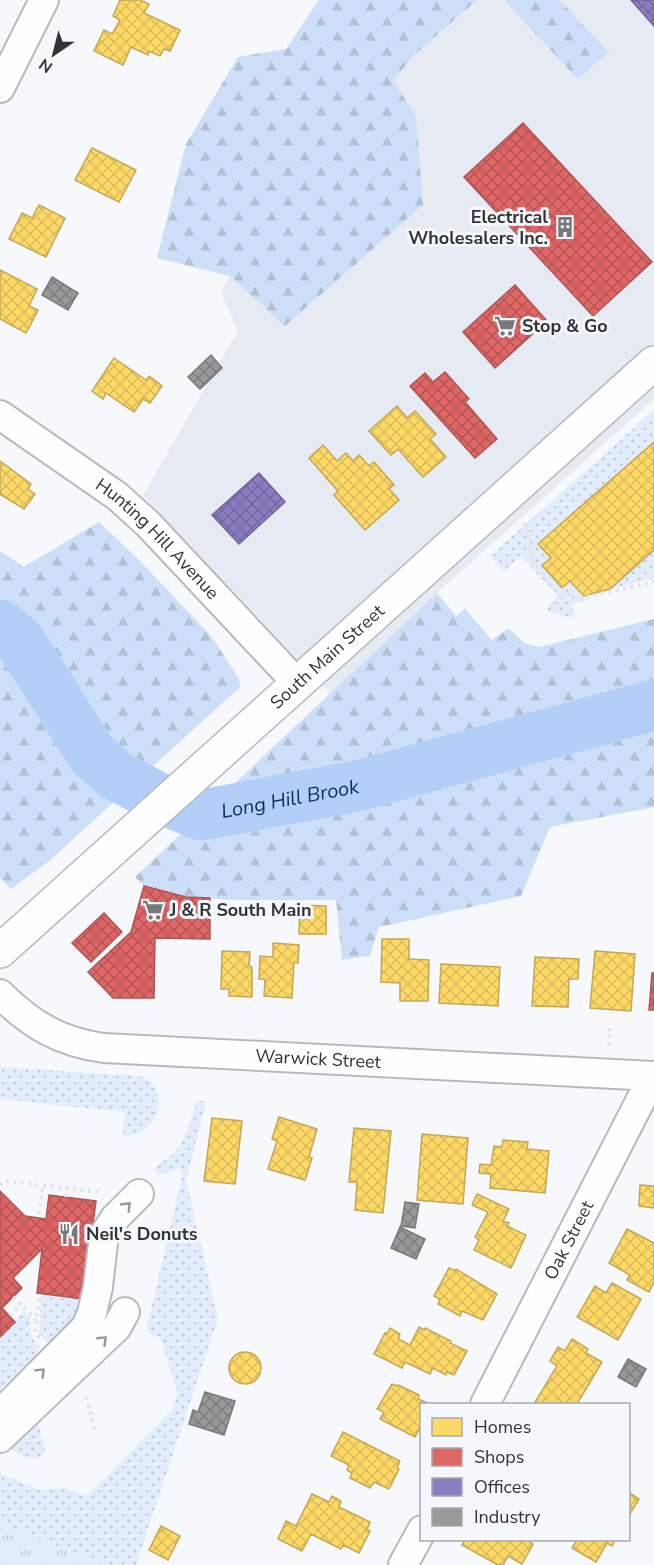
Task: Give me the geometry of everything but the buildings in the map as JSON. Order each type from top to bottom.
[{"type":"main road","name":"South Main Street","points":[[0,951],[654,363]]},
{"type":"street","points":[[0,88],[45,0]]},
{"type":"street","name":"Hunting Hill Avenue","points":[[0,415],[117,496],[148,524],[297,683]]},
{"type":"street","name":"Warwick Street","points":[[0,994],[41,1029],[69,1041],[95,1047],[654,1076]]},
{"type":"street","name":"Oak Street","points":[[486,1403],[654,1076]]},
{"type":"street","points":[[0,1414],[86,1327],[98,1287],[104,1235],[115,1218],[139,1194]]},
{"type":"street","points":[[0,1438],[117,1327],[126,1312]]},
{"type":"street","points":[[403,1565],[420,1534]]},
{"type":"path","points":[[525,523],[534,564],[563,598]]},
{"type":"path","points":[[562,588],[573,600],[654,582]]},
{"type":"path","points":[[551,610],[567,594]]},
{"type":"path","points":[[609,1025],[609,1053]]},
{"type":"path","points":[[0,1185],[4,1181],[106,1193]]},
{"type":"path","points":[[39,1214],[43,1185]]},
{"type":"path","points":[[66,1197],[68,1188]]},
{"type":"path","points":[[13,1297],[37,1321]]},
{"type":"path","points":[[10,1316],[21,1305]]},
{"type":"path","points":[[84,1391],[95,1430]]},
{"type":"shaded area","points":[[380,0],[654,0],[654,399],[437,593],[331,694],[143,495],[238,331],[221,292]]},
{"type":"green space","points":[[319,0],[477,0],[413,56],[393,81],[416,116],[423,205],[285,326],[230,276],[157,258],[186,144],[238,57],[286,49]]},
{"type":"green space","points":[[504,0],[559,0],[609,52],[578,79]]},
{"type":"green space","points":[[654,410],[654,442],[539,544],[551,558],[542,566],[562,588],[570,581],[586,600],[572,604],[574,615],[572,618],[548,612],[547,608],[558,596],[521,556],[504,572],[490,556]]},
{"type":"green space","points":[[99,522],[139,560],[212,637],[239,679],[240,687],[48,862],[11,889],[0,878],[0,551],[24,567]]},
{"type":"green space","points":[[654,550],[654,578],[610,589]]},
{"type":"green space","points":[[437,593],[456,616],[465,609],[492,640],[509,628],[524,643],[539,647],[654,619],[654,807],[550,827],[521,896],[379,927],[370,956],[342,960],[336,900],[234,900],[186,897],[144,886],[135,877]]},
{"type":"green space","points":[[0,1067],[139,1076],[155,1087],[159,1104],[157,1113],[153,1121],[140,1133],[122,1135],[125,1112],[0,1099]]},
{"type":"green space","points":[[206,1101],[186,1181],[218,1319],[136,1565],[106,1565],[0,1524],[0,1474],[40,1490],[64,1488],[87,1496],[172,1410],[178,1393],[160,1337],[149,1334],[147,1328],[183,1172],[179,1168],[158,1175],[154,1171],[179,1147],[188,1129],[196,1103]]},
{"type":"green space","points":[[41,1294],[83,1299],[81,1310],[52,1346],[39,1334]]},
{"type":"green space","points":[[24,1311],[31,1318],[31,1333],[39,1346],[35,1356],[0,1390],[0,1337]]},
{"type":"green space","points":[[74,1378],[79,1383],[38,1424],[45,1451],[33,1459],[8,1448]]},
{"type":"green space","points":[[0,1524],[106,1565],[0,1565]]},
{"type":"waterway","name":"Long Hill Brook","points":[[0,625],[19,640],[92,754],[115,775],[159,798],[202,815],[357,786],[654,705]]},
{"type":"place","name":"Electrical Wholesalers Inc.","points":[[565,227]]},
{"type":"place","name":"Stop & Go","points":[[505,326]]},
{"type":"place","name":"J & R South Main","points":[[153,910]]},
{"type":"place","name":"Neil's Donuts","points":[[69,1234]]}]
